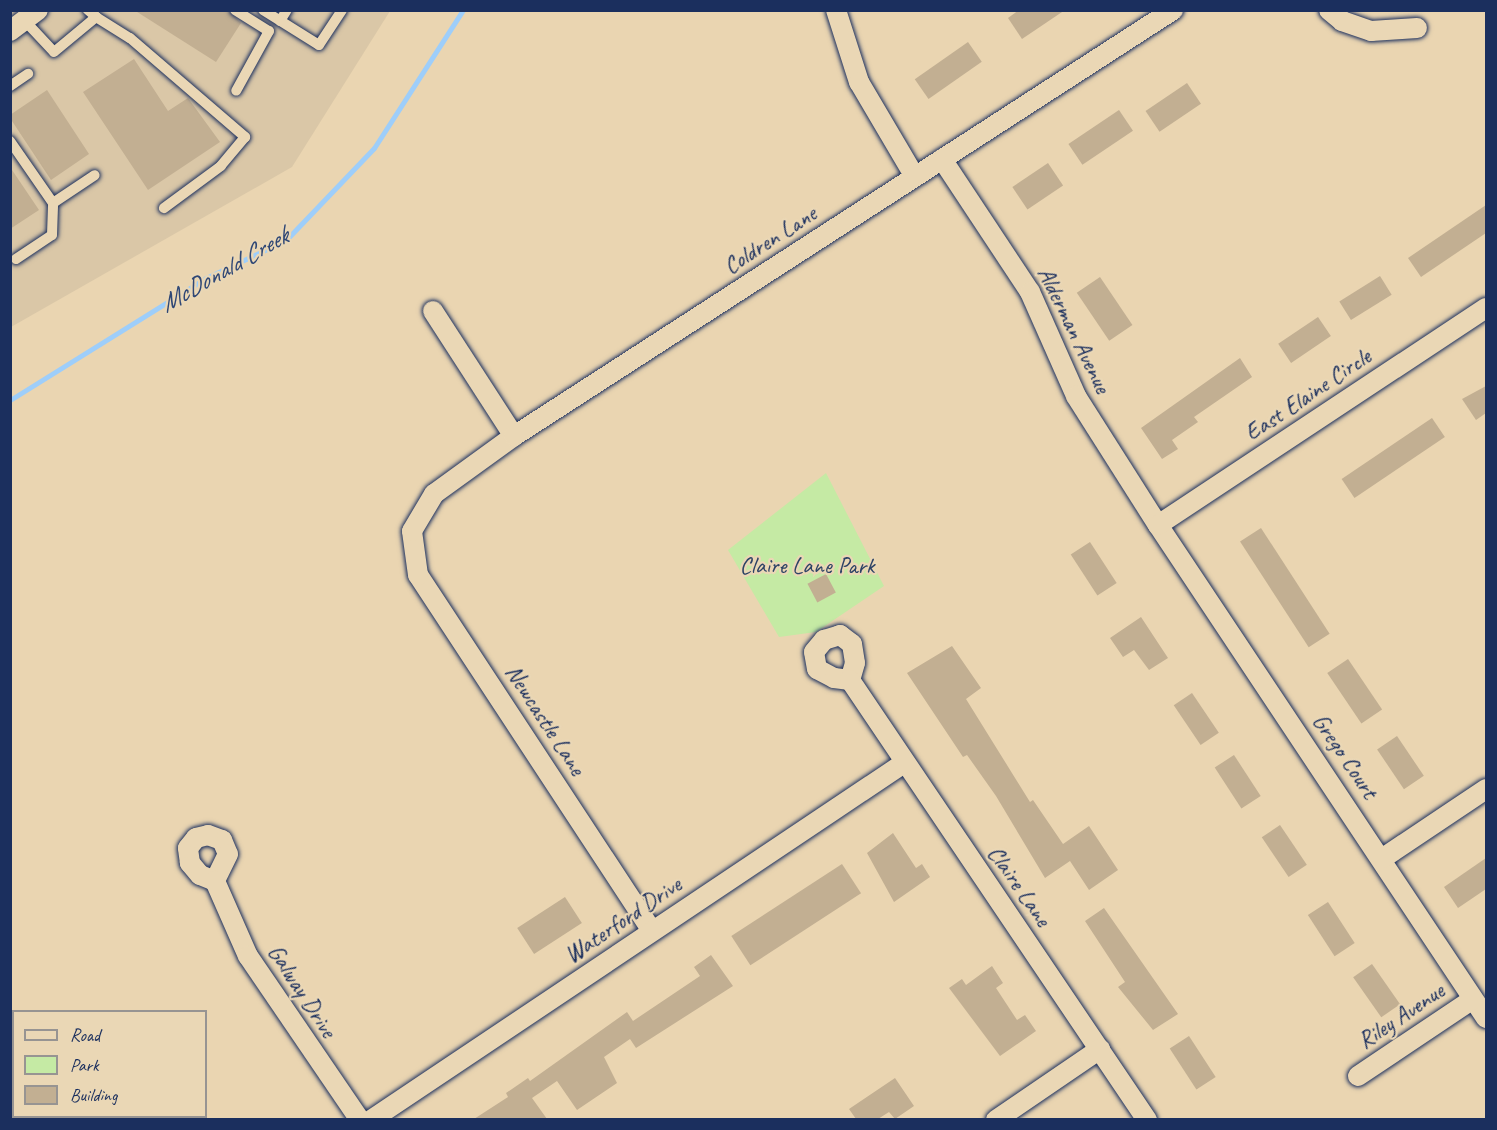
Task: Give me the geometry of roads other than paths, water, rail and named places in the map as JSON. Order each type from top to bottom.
[{"type":"street","points":[[836,10],[859,82],[915,177]]},
{"type":"street","name":"Coldren Lane","points":[[412,531],[434,494],[514,436],[1173,10]]},
{"type":"street","points":[[1329,10],[1342,21],[1371,31],[1417,28]]},
{"type":"street","name":"Alderman Avenue","points":[[942,159],[1030,291],[1076,396],[1158,525]]},
{"type":"street","name":"East Elaine Circle","points":[[1158,525],[1486,308]]},
{"type":"street","points":[[433,311],[514,436]]},
{"type":"street","name":"Grego Court","points":[[1158,525],[1383,858],[1486,1018]]},
{"type":"street","name":"Newcastle Lane","points":[[412,531],[418,575],[652,931]]},
{"type":"street","name":"Claire Lane","points":[[850,680],[1147,1119]]},
{"type":"street","name":"Waterford Drive","points":[[372,1119],[904,763]]},
{"type":"street","points":[[1383,858],[1486,789]]},
{"type":"street","name":"Galway Drive","points":[[215,881],[248,956],[360,1119]]},
{"type":"street","name":"Riley Avenue","points":[[1358,1076],[1473,999]]},
{"type":"street","points":[[996,1119],[1100,1049]]},
{"type":"lane","points":[[235,10],[269,31],[236,91]]},
{"type":"lane","points":[[263,10],[319,45],[342,10]]},
{"type":"lane","points":[[280,21],[287,10]]},
{"type":"lane","points":[[27,17],[54,52],[92,14],[130,38],[245,137],[221,166],[164,208]]},
{"type":"lane","points":[[10,86],[27,74]]},
{"type":"lane","points":[[10,141],[53,203],[52,235],[16,259]]},
{"type":"lane","points":[[53,203],[94,175]]},
{"type":"waterway","name":"McDonald Creek","points":[[10,400],[206,278],[286,240],[374,148],[463,10]]},
{"type":"park label","name":"Claire Lane Park","points":[[807,566]]}]
